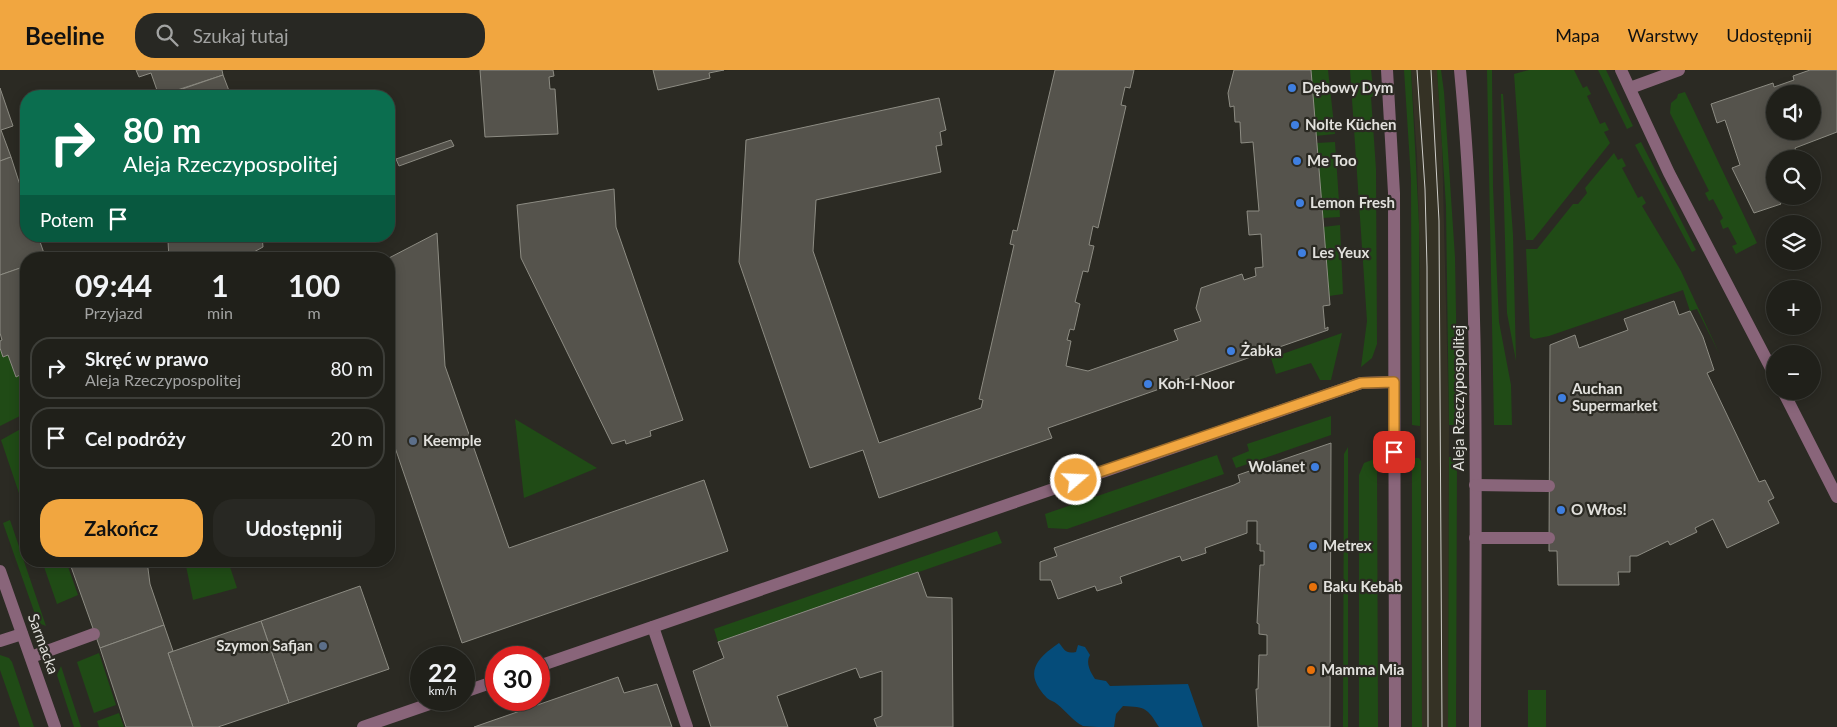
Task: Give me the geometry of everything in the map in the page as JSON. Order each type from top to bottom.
[{"type":"street","points":[[1387,70],[1393,175],[1395,727]]},
{"type":"street","name":"Aleja Rzeczypospolitej","points":[[1460,70],[1467,154],[1474,292],[1475,727]]},
{"type":"street","points":[[1621,70],[1669,173],[1766,359]]},
{"type":"street","points":[[1630,88],[1679,70]]},
{"type":"street","points":[[550,662],[1339,390],[1361,383],[1394,382]]},
{"type":"street","points":[[1788,400],[1837,496]]},
{"type":"street","points":[[1475,485],[1549,486]]},
{"type":"street","points":[[1475,538],[1549,538]]},
{"type":"street","name":"Sarmacka","points":[[0,571],[55,727]]},
{"type":"street","points":[[653,627],[687,727]]},
{"type":"street","points":[[0,641],[22,634]]},
{"type":"street","points":[[31,657],[94,634]]},
{"type":"street","points":[[363,727],[410,711]]},
{"type":"shaded area","points":[[1411,70],[1437,70],[1442,145],[1449,426],[1448,727],[1422,727],[1420,267],[1417,156]]},
{"type":"green space","points":[[1310,70],[1328,70],[1335,134],[1315,136]]},
{"type":"green space","points":[[1350,70],[1371,70],[1374,97],[1371,97],[1376,169],[1377,344],[1372,358],[1361,367],[1367,321]]},
{"type":"green space","points":[[1404,70],[1411,70],[1419,224],[1420,426],[1412,425],[1411,179]]},
{"type":"green space","points":[[1437,70],[1441,70],[1444,92],[1455,257],[1458,425],[1449,425],[1446,206]]},
{"type":"green space","points":[[1487,70],[1492,70],[1493,187],[1499,322],[1511,385],[1512,425],[1494,425]]},
{"type":"green space","points":[[1529,70],[1574,70],[1583,88],[1587,86],[1591,94],[1587,96],[1600,124],[1605,122],[1609,130],[1604,132],[1610,143],[1533,240],[1526,240],[1514,74]]},
{"type":"green space","points":[[1598,70],[1606,70],[1633,126],[1627,129]]},
{"type":"green space","points":[[1685,92],[1757,243],[1736,254],[1732,246],[1737,244],[1728,227],[1723,229],[1720,221],[1723,218],[1713,199],[1709,201],[1705,193],[1709,191],[1670,113],[1671,103],[1677,98],[1678,94]]},
{"type":"green space","points":[[1501,94],[1503,94],[1513,235],[1516,361],[1507,313]]},
{"type":"green space","points":[[1335,142],[1340,217],[1322,218],[1316,143]]},
{"type":"green space","points":[[1641,142],[1696,250],[1692,252],[1635,145]]},
{"type":"green space","points":[[1614,153],[1618,160],[1622,158],[1626,166],[1622,168],[1638,198],[1642,196],[1646,203],[1642,206],[1681,271],[1720,355],[1697,309],[1690,311],[1683,290],[1549,336],[1534,339],[1530,337],[1526,249],[1537,249],[1573,204],[1578,204],[1587,193],[1585,188]]},
{"type":"green space","points":[[1340,225],[1343,294],[1329,296],[1323,227]]},
{"type":"green space","points":[[1342,333],[1331,380],[1320,380],[1311,363],[1276,374],[1271,358]]},
{"type":"green space","points":[[0,348],[3,357],[8,355],[16,377],[20,375],[20,416],[0,426]]},
{"type":"green space","points":[[1331,416],[1331,435],[1236,468],[1232,458],[1249,451],[1247,444]]},
{"type":"green space","points":[[515,419],[597,468],[524,498]]},
{"type":"green space","points":[[20,429],[20,496],[1,440]]},
{"type":"green space","points":[[1348,447],[1348,727],[1343,727],[1344,454]]},
{"type":"green space","points":[[1217,455],[1224,474],[1067,529],[1048,528],[1045,514]]},
{"type":"green space","points":[[1449,457],[1457,457],[1456,727],[1448,727]]},
{"type":"green space","points":[[1377,458],[1378,727],[1359,727],[1359,475],[1364,463]]},
{"type":"green space","points":[[1412,458],[1419,458],[1421,461],[1422,727],[1412,727]]},
{"type":"green space","points":[[10,520],[20,549],[20,567],[26,567],[46,626],[38,623],[3,523]]},
{"type":"green space","points":[[997,531],[1002,543],[718,642],[714,629]]},
{"type":"green space","points":[[44,567],[68,567],[78,595],[57,604]]},
{"type":"green space","points":[[186,567],[230,567],[237,588],[193,600]]},
{"type":"green space","points":[[99,653],[116,705],[94,713],[77,662]]},
{"type":"green space","points":[[0,655],[9,658],[12,662],[34,727],[20,727],[0,670]]},
{"type":"green space","points":[[61,666],[81,727],[74,727],[57,675]]},
{"type":"green space","points":[[1528,690],[1546,690],[1546,727],[1528,727]]},
{"type":"green space","points":[[119,713],[124,727],[99,727],[97,721]]},
{"type":"water","points":[[1059,643],[1066,651],[1070,652],[1076,652],[1078,645],[1085,647],[1090,655],[1088,665],[1093,677],[1106,681],[1110,686],[1188,684],[1203,727],[1159,727],[1152,716],[1145,710],[1137,707],[1123,706],[1116,714],[1114,727],[1083,726],[1079,724],[1056,703],[1047,698],[1040,689],[1034,674],[1035,667],[1039,661]]},
{"type":"building","points":[[136,70],[222,70],[223,75],[177,90],[157,90],[151,73],[139,77]]},
{"type":"building","points":[[480,70],[553,70],[554,76],[549,77],[550,89],[555,89],[558,134],[485,137]]},
{"type":"building","points":[[653,70],[724,70],[709,73],[710,78],[658,90]]},
{"type":"building","points":[[1055,70],[1134,70],[1130,88],[1125,87],[1121,105],[1126,106],[1098,228],[1093,226],[1089,245],[1094,246],[1088,272],[1083,271],[1075,302],[1080,304],[1074,330],[1070,329],[1067,340],[1071,341],[1066,366],[1088,371],[1178,340],[1174,330],[1201,321],[1196,308],[1201,288],[1242,274],[1244,280],[1256,276],[1255,268],[1263,267],[1261,234],[1249,235],[1247,211],[1259,211],[1253,142],[1241,143],[1240,122],[1235,122],[1234,106],[1230,107],[1228,93],[1234,70],[1311,70],[1330,305],[1323,306],[1325,329],[1328,327],[1328,330],[1048,428],[1052,438],[879,498],[863,450],[810,468],[739,262],[746,140],[939,98],[946,130],[940,132],[942,145],[936,146],[941,172],[816,200],[813,251],[879,443],[981,408],[983,400],[979,399],[1014,245],[1010,244],[1013,230],[1017,231]]},
{"type":"building","points":[[1810,70],[1837,70],[1837,132],[1821,138],[1821,85],[1780,85],[1794,80],[1793,76]]},
{"type":"building","points":[[223,75],[229,90],[179,90]]},
{"type":"building","points":[[1766,85],[1766,140],[1816,140],[1795,148],[1796,150],[1766,150],[1766,205],[1778,205],[1754,213],[1732,168],[1740,165],[1725,120],[1717,123],[1711,104]]},
{"type":"building","points":[[0,88],[13,126],[1,130],[11,157],[0,161]]},
{"type":"building","points":[[451,140],[454,146],[399,166],[396,159]]},
{"type":"building","points":[[11,157],[20,185],[20,242],[40,242],[44,252],[20,252],[20,268],[0,275],[0,161]]},
{"type":"building","points":[[614,189],[616,227],[683,420],[650,431],[651,436],[626,444],[625,440],[612,444],[521,258],[517,205]]},
{"type":"building","points":[[437,233],[445,366],[509,548],[704,480],[728,551],[462,643],[395,448],[395,255]]},
{"type":"building","points":[[168,242],[263,242],[263,247],[254,252],[169,252]]},
{"type":"building","points":[[20,268],[20,375],[16,377],[8,355],[3,357],[0,348],[0,341],[2,340],[0,333],[0,275]]},
{"type":"building","points":[[1674,301],[1679,315],[1690,311],[1703,337],[1714,370],[1707,373],[1759,482],[1765,480],[1774,498],[1768,501],[1779,523],[1727,548],[1713,519],[1695,528],[1697,532],[1670,545],[1668,541],[1637,556],[1630,556],[1630,572],[1618,572],[1619,585],[1558,585],[1557,551],[1549,551],[1550,345],[1575,335],[1579,348],[1628,330],[1624,319]]},
{"type":"building","points":[[1331,443],[1330,727],[1258,727],[1256,689],[1258,689],[1259,655],[1267,655],[1267,635],[1259,634],[1259,624],[1257,623],[1260,565],[1264,565],[1264,551],[1260,551],[1260,544],[1257,544],[1257,521],[1247,521],[1247,533],[1205,548],[1206,553],[1182,561],[1180,556],[1177,557],[1120,577],[1122,583],[1097,591],[1095,586],[1058,599],[1051,580],[1040,580],[1040,562],[1057,556],[1054,548],[1234,485],[1240,482],[1238,475]]},
{"type":"building","points":[[71,567],[148,567],[150,584],[164,625],[100,648]]},
{"type":"building","points":[[918,572],[927,597],[952,598],[953,727],[877,727],[874,719],[882,716],[882,671],[860,678],[856,668],[777,696],[788,727],[711,727],[693,671],[724,658],[718,642]]},
{"type":"building","points":[[360,586],[389,669],[289,703],[261,621]]},
{"type":"building","points":[[261,621],[289,703],[218,727],[193,727],[168,653]]},
{"type":"building","points":[[164,625],[173,651],[168,653],[193,727],[126,727],[100,648]]},
{"type":"building","points":[[618,677],[624,693],[657,684],[672,727],[474,727],[520,711],[550,711],[550,701]]},
{"type":"tram line","points":[[1417,70],[1425,189],[1427,267],[1428,727]]},
{"type":"tram line","points":[[1431,70],[1439,221],[1442,727]]},
{"type":"place","name":"Dębowy Dym","points":[[1292,88]]},
{"type":"place","name":"Nolte Küchen","points":[[1295,125]]},
{"type":"place","name":"Me Too","points":[[1297,161]]},
{"type":"place","name":"Lemon Fresh","points":[[1300,203]]},
{"type":"place","name":"Les Yeux","points":[[1302,253]]},
{"type":"place","name":"Żabka","points":[[1231,351]]},
{"type":"place","name":"Koh-I-Noor","points":[[1148,384]]},
{"type":"place","name":"Auchan Supermarket","points":[[1562,398]]},
{"type":"place","name":"Keemple","points":[[413,441]]},
{"type":"place","name":"Wolanet","points":[[1315,467]]},
{"type":"place","name":"O Włos!","points":[[1561,510]]},
{"type":"place","name":"Metrex","points":[[1313,546]]},
{"type":"place","name":"Baku Kebab","points":[[1313,587]]},
{"type":"place","name":"Szymon Safjan","points":[[323,646]]},
{"type":"place","name":"Mamma Mia","points":[[1311,670]]},
{"type":"route","points":[[1076,480],[1361,383],[1394,382],[1394,452]]}]
